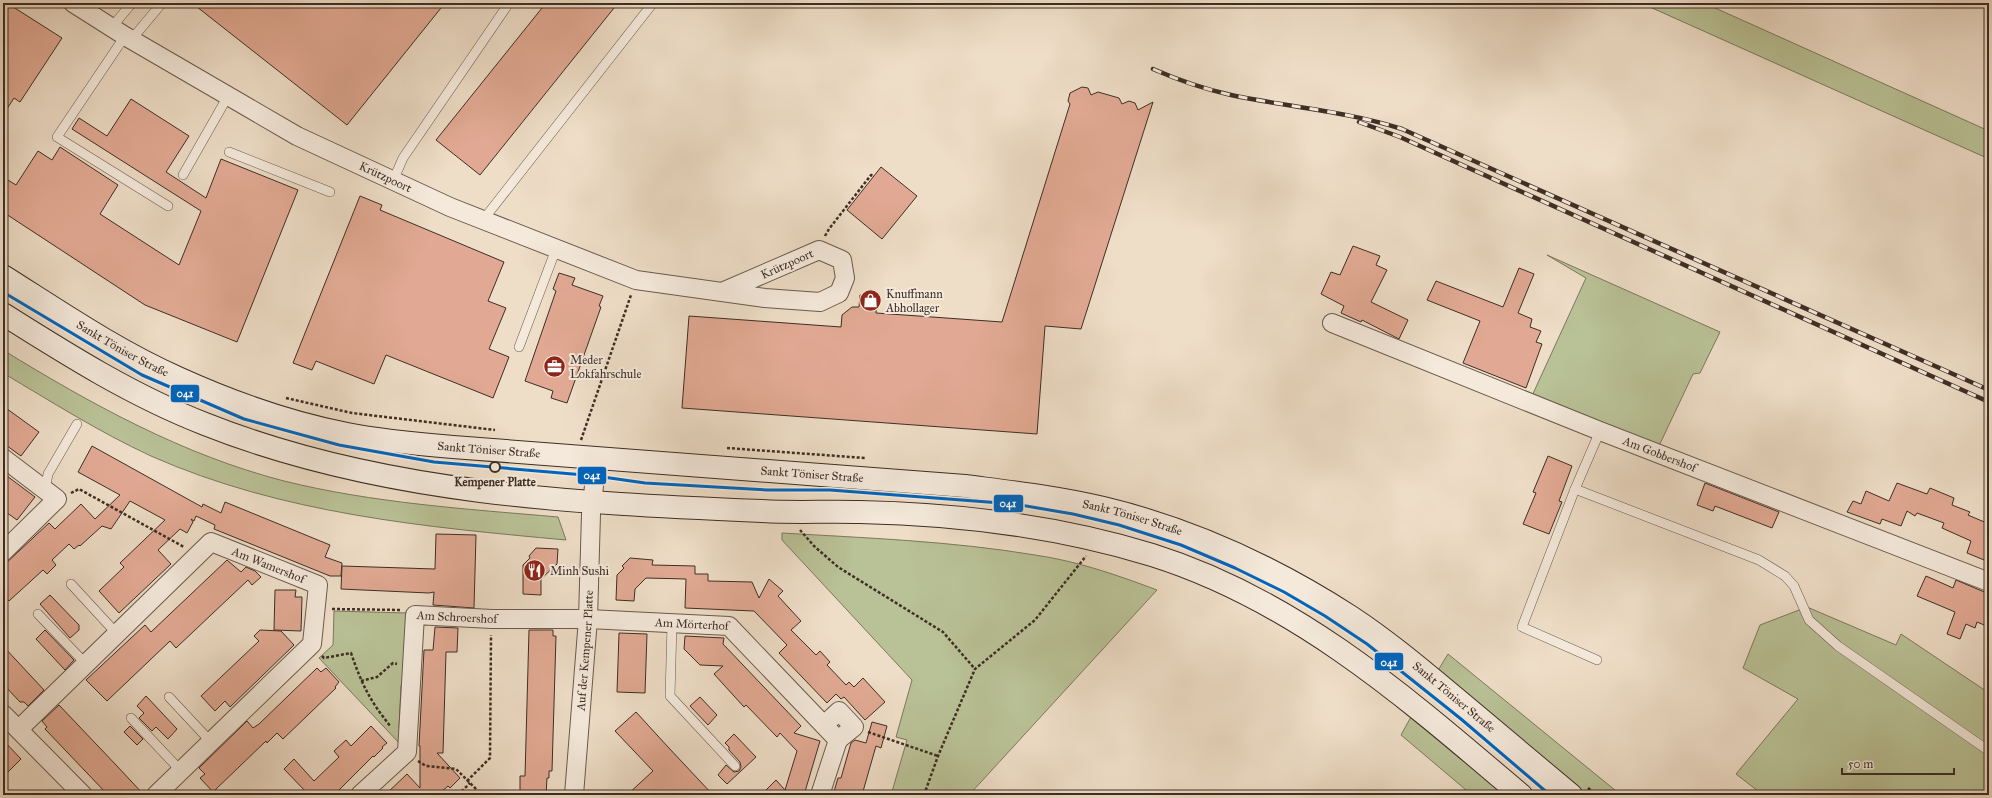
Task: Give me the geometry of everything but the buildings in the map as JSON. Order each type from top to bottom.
[{"type":"main road","name":"Sankt Töniser Straße","points":[[3,276],[122,350],[177,378],[257,409],[346,434],[387,441],[863,478],[1020,493],[1103,508],[1194,537],[1276,573],[1352,618],[1422,671],[1571,795]]},
{"type":"main road","points":[[3,314],[101,374],[202,423],[245,439],[302,456],[411,482],[571,500],[787,512],[860,512],[932,515],[1012,523],[1095,539],[1154,556],[1201,573],[1256,598],[1309,628],[1365,666],[1405,697],[1521,795]]},
{"type":"street","name":"Krützpoort","points":[[73,3],[122,35],[297,136],[450,207],[636,280],[722,292],[765,298],[820,302],[839,293],[845,278],[842,260],[819,250],[722,292]]},
{"type":"street","name":"Am Gobbershof","points":[[1332,323],[1600,431],[1989,582]]},
{"type":"street","points":[[3,458],[51,494],[3,552]]},
{"type":"street","name":"Auf der Kempener Platte","points":[[574,795],[588,619],[591,514],[598,458]]},
{"type":"street","name":"Am Wamershof","points":[[19,729],[211,542],[318,585],[312,644]]},
{"type":"street","name":"Am Schroershof","points":[[407,747],[415,615],[492,619],[588,619]]},
{"type":"street","name":"Am Mörterhof","points":[[588,619],[729,626],[838,740]]},
{"type":"street","points":[[156,795],[312,644]]},
{"type":"street","points":[[820,795],[838,740],[854,727],[839,711],[824,725]]},
{"type":"street","points":[[3,714],[84,795]]},
{"type":"street","points":[[360,795],[407,747]]},
{"type":"lane","points":[[162,3],[122,35],[56,137],[168,206]]},
{"type":"lane","points":[[393,181],[403,158],[509,3]]},
{"type":"lane","points":[[483,220],[653,3]]},
{"type":"lane","points":[[122,35],[127,5]]},
{"type":"lane","points":[[183,175],[228,96]]},
{"type":"lane","points":[[229,152],[330,192]]},
{"type":"lane","points":[[519,347],[556,248]]},
{"type":"lane","points":[[51,494],[48,474],[77,424]]},
{"type":"lane","points":[[1597,660],[1522,627],[1575,489],[1600,431]]},
{"type":"lane","points":[[1575,489],[1759,560],[1785,576],[1794,586],[1809,620],[1838,646],[1989,751]]},
{"type":"lane","points":[[70,584],[117,634]]},
{"type":"lane","points":[[38,614],[86,664]]},
{"type":"lane","points":[[672,624],[670,696],[735,766]]},
{"type":"lane","points":[[169,697],[211,742]]},
{"type":"lane","points":[[131,718],[181,771]]},
{"type":"path","points":[[819,250],[829,229],[871,175],[874,176]]},
{"type":"path","points":[[576,456],[636,280]]},
{"type":"path","points":[[51,494],[79,489],[198,555]]},
{"type":"path","points":[[806,527],[798,527],[814,546],[838,567],[943,632],[975,669]]},
{"type":"path","points":[[924,795],[938,756],[975,669],[1035,620],[1090,552],[1095,539]]},
{"type":"path","points":[[316,608],[409,610],[415,615]]},
{"type":"path","points":[[467,780],[490,758],[492,619]]},
{"type":"path","points":[[312,644],[324,658],[351,654],[361,681],[372,704],[407,747],[426,766],[456,769],[482,795]]},
{"type":"path","points":[[361,681],[377,677],[393,664],[412,665]]},
{"type":"path","points":[[854,727],[938,756]]},
{"type":"path","points":[[458,795],[470,783]]},
{"type":"green space","points":[[1641,3],[1704,3],[1989,131],[1989,159]]},
{"type":"green space","points":[[1547,255],[1720,332],[1700,373],[1693,374],[1658,448],[1531,398],[1586,278]]},
{"type":"green space","points":[[3,350],[70,390],[139,426],[210,457],[247,470],[284,481],[351,495],[454,508],[558,517],[566,540],[460,530],[355,515],[303,505],[251,492],[201,476],[132,447],[3,373]]},
{"type":"green space","points":[[782,533],[877,538],[1003,550],[1066,561],[1097,569],[1157,590],[969,795],[891,795],[907,740],[896,737],[912,680],[782,540]]},
{"type":"green space","points":[[1807,607],[1896,645],[1901,634],[1989,693],[1989,795],[1763,795],[1736,774],[1798,699],[1743,668],[1760,625]]},
{"type":"green space","points":[[334,611],[407,613],[405,685],[401,685],[399,728],[404,729],[401,745],[319,658],[333,645]]},
{"type":"green space","points":[[1448,654],[1621,795],[1586,795],[1437,672]]},
{"type":"green space","points":[[1412,715],[1508,795],[1472,795],[1401,735]]},
{"type":"railway","points":[[1153,69],[1191,84],[1221,93],[1360,118],[1402,129],[1989,390]]},
{"type":"railway","points":[[1359,122],[1400,137],[1989,402]]},
{"type":"transit line","name":"041","points":[[3,292],[142,375],[244,419],[339,445],[434,462],[596,476],[645,483],[768,490],[830,490],[1014,504],[1073,514],[1119,525],[1181,545],[1235,568],[1284,592],[1325,616],[1367,644],[1461,719],[1550,795]]},
{"type":"place","name":"Knuffmann Abhollager","points":[[870,301]]},
{"type":"place","name":"Meder Lokfahrschule","points":[[555,367]]},
{"type":"place","name":"Kempener Platte","points":[[495,467]]},
{"type":"place","name":"Minh Sushi","points":[[535,571]]}]
